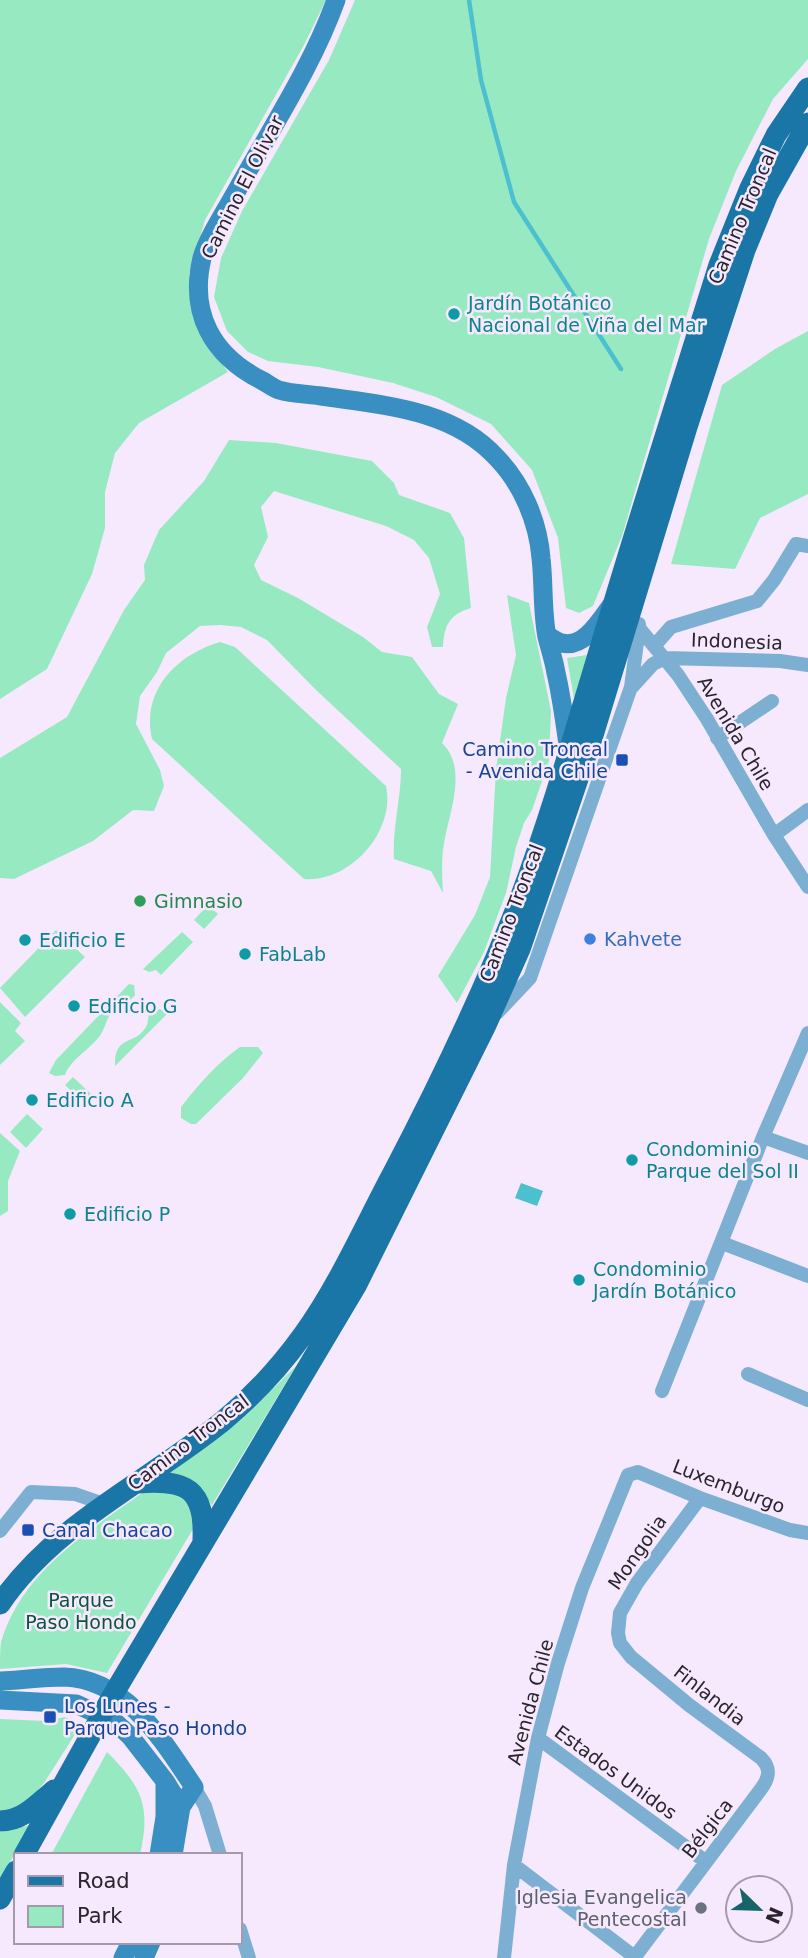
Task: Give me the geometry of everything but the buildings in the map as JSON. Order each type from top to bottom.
[{"type":"main road","name":"Camino El Olivar","points":[[336,0],[299,79],[203,256],[199,282],[200,309],[211,337],[230,362],[279,390],[409,409],[444,422],[475,439],[496,456],[526,500],[534,522],[541,554],[547,635],[556,671],[569,752]]},
{"type":"main road","name":"Camino Troncal","points":[[25,1853],[101,1715],[356,1286],[486,1026],[520,949],[594,732],[624,601],[719,265],[750,188],[776,135],[808,88]]},
{"type":"main road","name":"Camino Troncal","points":[[0,1601],[39,1558],[104,1504],[213,1429],[243,1404],[285,1359],[322,1307],[441,1081],[485,984],[520,898],[569,752],[687,427],[746,250],[768,194],[808,122]]},
{"type":"main road","points":[[547,635],[564,644],[576,643],[624,601]]},
{"type":"main road","points":[[135,1483],[171,1482],[189,1490],[204,1516],[203,1542]]},
{"type":"main road","points":[[0,1681],[65,1677],[97,1684],[135,1707],[194,1787],[181,1807],[173,1853]]},
{"type":"main road","points":[[0,1700],[76,1704],[115,1722],[130,1736],[181,1807]]},
{"type":"main road","points":[[159,1853],[165,1817],[165,1782],[175,1758]]},
{"type":"main road","points":[[0,1821],[16,1819],[23,1815],[66,1780]]},
{"type":"main road","points":[[0,1899],[14,1874]]},
{"type":"street","points":[[655,645],[671,627],[757,600],[774,580],[796,544],[808,546]]},
{"type":"street","points":[[624,601],[639,628]]},
{"type":"street","name":"Avenida Chile","points":[[639,628],[664,657],[707,719],[774,835],[808,887]]},
{"type":"street","name":"Camino Troncal","points":[[486,1026],[530,978],[631,687],[639,628]]},
{"type":"street","name":"Camino Troncal","points":[[631,687],[653,664],[664,657]]},
{"type":"street","name":"Indonesia","points":[[664,657],[780,661],[808,665]]},
{"type":"street","points":[[717,738],[772,701]]},
{"type":"street","points":[[774,835],[808,810]]},
{"type":"street","points":[[662,1391],[763,1137],[808,1033]]},
{"type":"street","points":[[763,1137],[808,1153]]},
{"type":"street","points":[[722,1242],[808,1276]]},
{"type":"street","points":[[748,1374],[808,1400]]},
{"type":"street","name":"Avenida Chile","points":[[505,1958],[514,1865],[538,1738],[558,1663],[582,1588],[622,1485],[628,1475],[638,1472]]},
{"type":"street","name":"Luxemburgo","points":[[638,1472],[700,1498],[790,1530],[808,1533]]},
{"type":"street","points":[[0,1531],[31,1492],[75,1494],[104,1504]]},
{"type":"street","name":"Mongolia","points":[[618,1633],[620,1613],[637,1583],[700,1498]]},
{"type":"street","name":"Finlandia","points":[[618,1633],[620,1643],[631,1657],[768,1765],[766,1782],[761,1789]]},
{"type":"street","name":"Estados Unidos","points":[[538,1738],[705,1861]]},
{"type":"street","points":[[194,1787],[205,1806],[219,1853]]},
{"type":"street","name":"Bélgica","points":[[635,1957],[761,1789]]},
{"type":"street","points":[[181,1807],[211,1823]]},
{"type":"street","points":[[514,1865],[635,1957]]},
{"type":"street","points":[[242,1935],[249,1958]]},
{"type":"green space","points":[[0,0],[326,0],[304,45],[205,220],[189,274],[200,333],[228,372],[139,423],[115,453],[105,492],[105,528],[92,574],[47,669],[0,699]]},
{"type":"green space","name":"Jardín Botánico Nacional de Viña del Mar","points":[[355,0],[808,0],[808,59],[773,99],[736,171],[709,239],[622,536],[593,606],[579,613],[566,608],[558,538],[532,470],[491,424],[436,397],[393,383],[318,367],[268,361],[248,352],[227,331],[214,297],[221,258],[242,211],[329,60]]},
{"type":"green space","points":[[808,331],[808,494],[760,518],[735,569],[671,564],[722,385],[775,349]]},
{"type":"green space","points":[[229,440],[276,443],[372,461],[394,483],[399,495],[450,513],[464,538],[471,608],[453,617],[445,632],[443,647],[432,647],[427,627],[440,594],[429,558],[414,540],[386,526],[274,491],[261,507],[268,537],[254,565],[261,580],[298,598],[363,637],[382,652],[412,657],[439,694],[458,704],[442,743],[450,753],[456,776],[443,852],[443,893],[431,871],[394,859],[401,769],[267,640],[241,627],[220,625],[200,626],[166,653],[157,672],[140,696],[136,724],[160,770],[164,786],[154,811],[133,810],[93,841],[14,879],[0,878],[0,758],[67,717],[124,610],[145,580],[144,565],[159,530],[204,481]]},
{"type":"green space","points":[[507,595],[529,603],[551,711],[549,761],[532,810],[524,823],[506,893],[484,952],[457,1003],[438,976],[475,915],[490,877],[496,769],[506,698],[516,655]]},
{"type":"green space","points":[[220,642],[235,647],[386,786],[384,820],[377,836],[353,863],[338,872],[321,878],[304,879],[152,739],[152,705],[165,677],[189,656]]},
{"type":"green space","points":[[587,655],[574,699],[567,658]]},
{"type":"green space","points":[[208,905],[218,914],[204,929],[194,920]]},
{"type":"green space","points":[[56,930],[85,957],[25,1017],[0,988]]},
{"type":"green space","points":[[182,932],[193,942],[161,975],[156,970],[149,972],[143,969]]},
{"type":"green space","points":[[129,984],[134,985],[135,995],[113,1011],[99,1037],[71,1064],[65,1075],[55,1076],[49,1073],[56,1060]]},
{"type":"green space","points":[[0,1002],[21,1023],[15,1031],[25,1041],[0,1065]]},
{"type":"green space","points":[[160,1009],[167,1014],[115,1066],[118,1049],[142,1032],[147,1025],[149,1014]]},
{"type":"green space","points":[[240,1047],[258,1047],[263,1053],[243,1078],[196,1124],[181,1118],[181,1107],[195,1090],[216,1067]]},
{"type":"green space","points":[[73,1077],[92,1095],[84,1103],[65,1085]]},
{"type":"green space","points":[[27,1114],[43,1129],[26,1148],[10,1132]]},
{"type":"green space","points":[[0,1133],[20,1151],[8,1181],[8,1211],[0,1216]]},
{"type":"green space","points":[[296,1366],[212,1505],[189,1479],[164,1471],[241,1420]]},
{"type":"green space","name":"Parque Paso Hondo","points":[[142,1493],[174,1493],[189,1503],[193,1529],[107,1673],[66,1664],[0,1669],[1,1642],[11,1617],[40,1575],[58,1556],[99,1523]]},
{"type":"green space","points":[[65,1717],[81,1725],[44,1783],[21,1809],[0,1812],[0,1719],[46,1721]]},
{"type":"green space","points":[[107,1752],[128,1776],[141,1798],[144,1823],[140,1853],[52,1853]]},
{"type":"green space","points":[[30,1825],[0,1881],[0,1832]]},
{"type":"water","points":[[521,1183],[543,1191],[537,1206],[515,1198]]},
{"type":"waterway","points":[[469,0],[481,80],[514,202],[621,369]]},
{"type":"place","name":"Jardín Botánico Nacional de Viña del Mar","points":[[454,314]]},
{"type":"place","name":"Camino Troncal - Avenida Chile","points":[[622,760]]},
{"type":"place","name":"Gimnasio","points":[[140,901]]},
{"type":"place","name":"Kahvete","points":[[590,939]]},
{"type":"place","name":"Edificio E","points":[[25,940]]},
{"type":"place","name":"FabLab","points":[[245,954]]},
{"type":"place","name":"Edificio G","points":[[74,1006]]},
{"type":"place","name":"Edificio A","points":[[32,1100]]},
{"type":"place","name":"Condominio Parque del Sol II","points":[[632,1160]]},
{"type":"place","name":"Edificio P","points":[[70,1214]]},
{"type":"place","name":"Condominio Jardín Botánico","points":[[579,1280]]},
{"type":"place","name":"Canal Chacao","points":[[28,1530]]},
{"type":"place","name":"Los Lunes - Parque Paso Hondo","points":[[50,1717]]},
{"type":"place","name":"Iglesia Evangelica Pentecostal","points":[[701,1908]]}]
